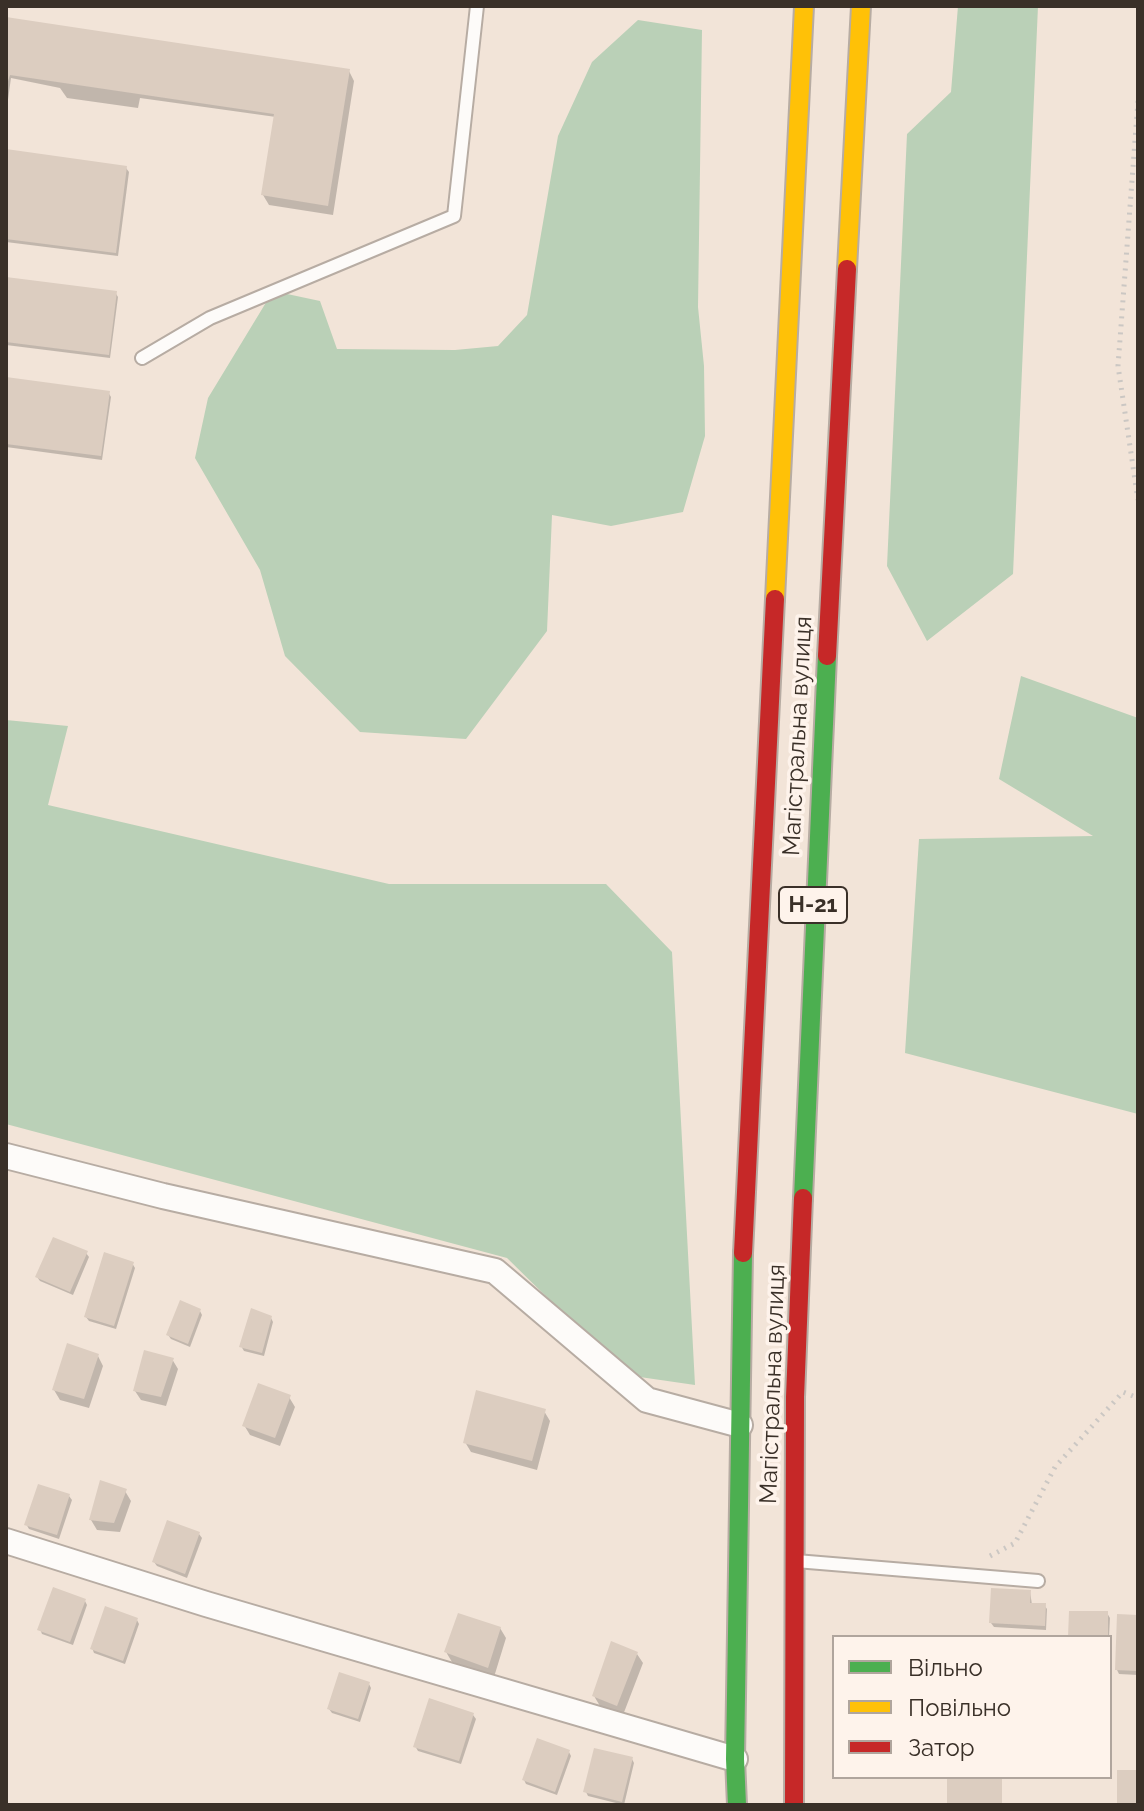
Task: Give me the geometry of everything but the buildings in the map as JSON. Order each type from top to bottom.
[{"type":"main road","name":"Магістральна вулиця","points":[[737,1805],[735,1759],[743,1259],[804,6]]},
{"type":"main road","name":"Магістральна вулиця","points":[[794,1805],[795,1397],[814,896],[861,6]]},
{"type":"street","points":[[6,1156],[163,1196],[495,1271],[647,1400],[740,1425]]},
{"type":"street","points":[[6,1541],[206,1604],[735,1759]]},
{"type":"lane","points":[[142,358],[210,318],[454,216],[477,6]]},
{"type":"lane","points":[[793,1561],[1038,1581]]},
{"type":"path","points":[[1138,101],[1118,366],[1138,500]]},
{"type":"path","points":[[956,1574],[1015,1543],[1055,1467],[1123,1392],[1138,1398]]},
{"type":"green space","points":[[958,6],[1038,6],[1013,574],[927,641],[887,566],[907,134],[951,92]]},
{"type":"green space","points":[[638,20],[702,30],[698,307],[704,366],[705,436],[683,512],[611,526],[552,515],[547,631],[466,739],[360,732],[285,656],[260,570],[195,458],[208,398],[273,291],[320,301],[337,349],[455,350],[498,346],[527,315],[558,136],[592,62]]},
{"type":"green space","points":[[1021,676],[1138,718],[1138,1114],[905,1053],[919,839],[1093,836],[999,779]]},
{"type":"green space","points":[[6,720],[68,726],[48,805],[389,884],[606,884],[672,952],[695,1385],[626,1375],[507,1258],[6,1124]]},
{"type":"traffic: fast","points":[[803,1198],[827,656]]},
{"type":"traffic: fast","points":[[737,1805],[735,1759],[743,1253]]},
{"type":"traffic: slow","points":[[775,599],[804,6]]},
{"type":"traffic: slow","points":[[847,269],[861,6]]},
{"type":"traffic: jam","points":[[827,656],[847,269]]},
{"type":"traffic: jam","points":[[743,1253],[775,599]]},
{"type":"traffic: jam","points":[[794,1805],[795,1397],[803,1198]]}]
